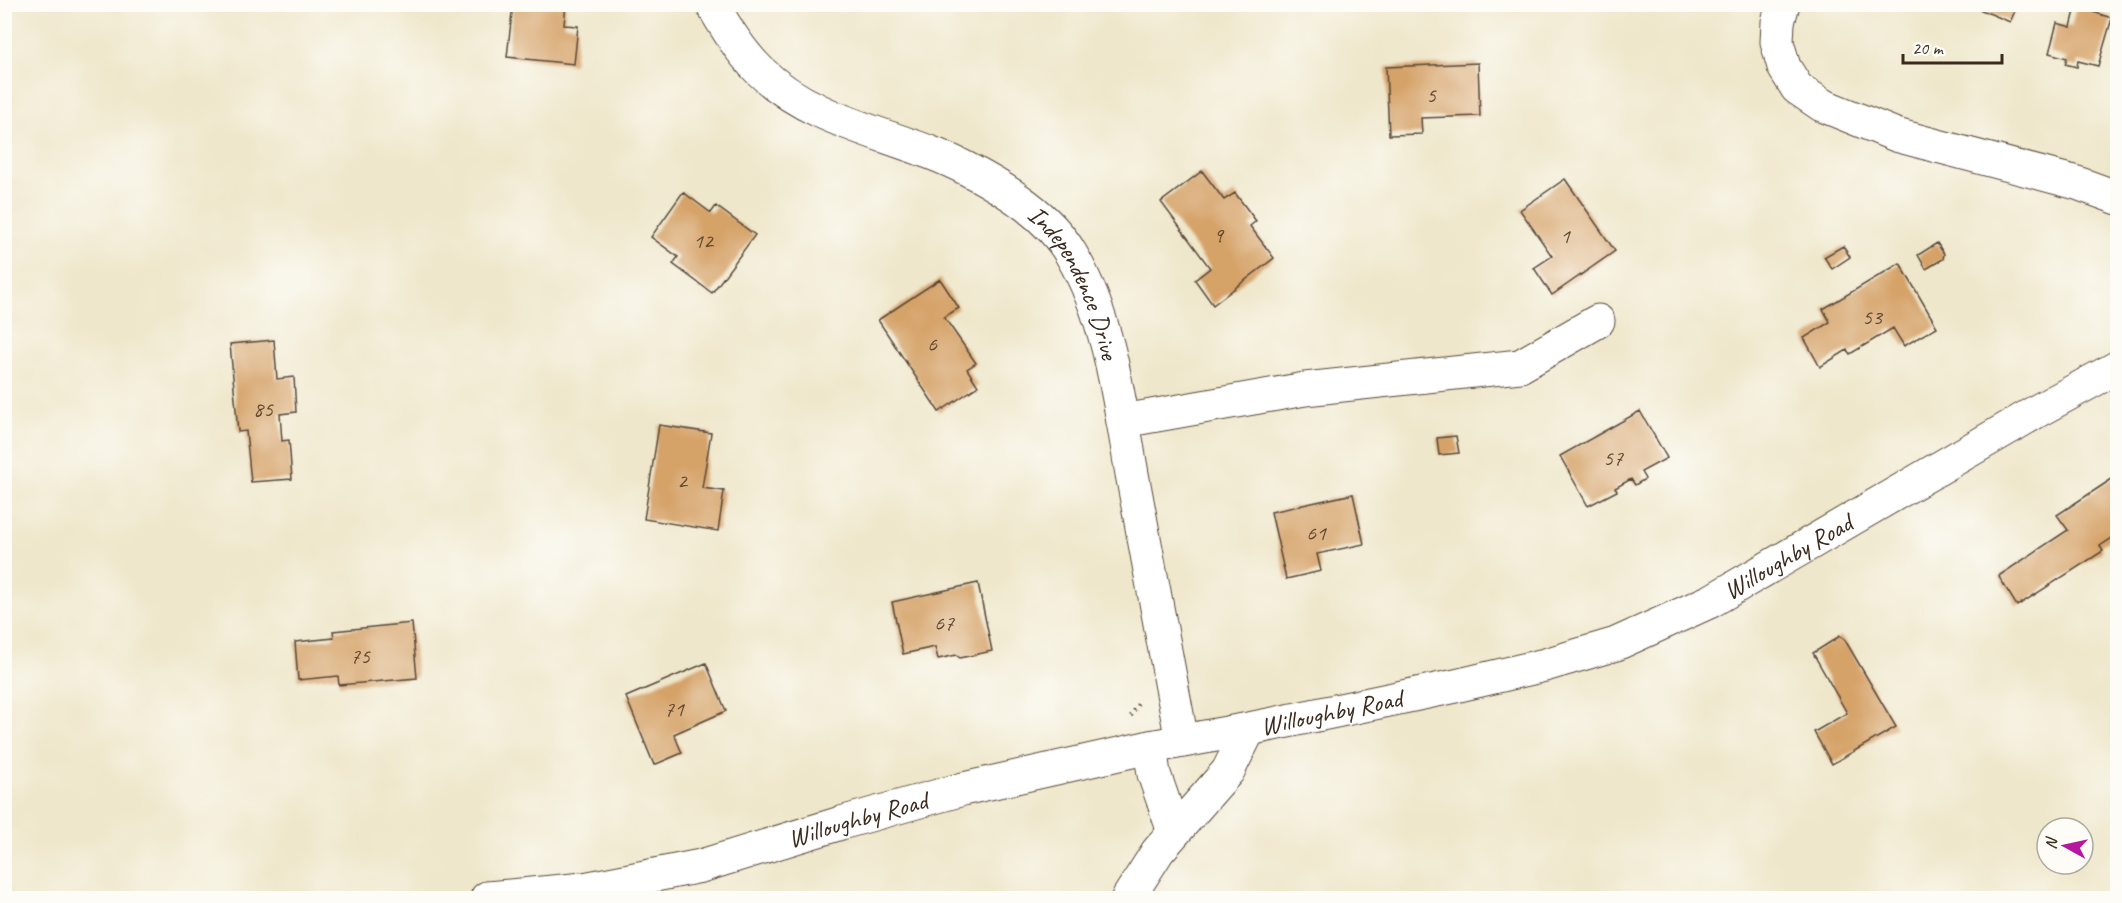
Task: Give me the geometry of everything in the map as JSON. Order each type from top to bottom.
[{"type":"street","name":"Independence Drive","points":[[712,4],[736,44],[760,71],[798,99],[840,119],[967,169],[1012,195],[1049,225],[1071,253],[1088,290],[1105,337],[1123,421],[1182,741]]},
{"type":"street","points":[[1783,4],[1778,22],[1777,42],[1784,67],[1797,88],[1822,105],[1896,135],[2077,183],[2118,198]]},
{"type":"street","points":[[1123,421],[1305,388],[1520,366],[1598,321]]},
{"type":"street","name":"Willoughby Road","points":[[487,898],[584,889],[701,866],[963,789],[1138,750],[1450,687],[1545,665],[1616,644],[1711,601],[2039,410],[2118,367]]},
{"type":"street","points":[[1128,898],[1158,851],[1228,771],[1249,729]]},
{"type":"street","points":[[1138,750],[1154,774],[1174,832]]},
{"type":"path","points":[[1138,750],[1122,735],[1125,724],[1139,704],[1139,692]]},
{"type":"building","points":[[513,4],[566,4],[564,25],[578,26],[574,64],[507,57]]},
{"type":"building","points":[[1967,4],[2018,4],[2010,22]]},
{"type":"building","points":[[2076,7],[2112,18],[2098,66],[2078,61],[2077,67],[2065,64],[2067,58],[2049,53],[2057,23],[2071,27]]},
{"type":"building","points":[[1478,63],[1480,116],[1421,118],[1422,134],[1389,135],[1386,67]]},
{"type":"building","points":[[1202,171],[1224,200],[1235,193],[1256,221],[1250,226],[1274,258],[1213,305],[1195,280],[1210,268],[1161,202]]},
{"type":"building","points":[[1565,179],[1615,251],[1552,295],[1534,268],[1552,256],[1520,210]]},
{"type":"building","points":[[683,192],[711,213],[716,206],[755,235],[712,293],[673,264],[678,257],[651,237]]},
{"type":"building","points":[[1937,243],[1944,254],[1943,259],[1926,269],[1918,255]]},
{"type":"building","points":[[1843,246],[1850,257],[1832,269],[1824,257]]},
{"type":"building","points":[[1900,263],[1937,327],[1904,346],[1893,328],[1850,354],[1847,350],[1820,367],[1804,338],[1830,322],[1823,309]]},
{"type":"building","points":[[940,279],[959,308],[944,317],[976,363],[967,369],[978,386],[939,412],[878,320]]},
{"type":"building","points":[[274,340],[277,379],[294,377],[296,412],[280,414],[282,441],[289,440],[292,479],[251,482],[246,431],[238,432],[230,344]]},
{"type":"building","points":[[1640,411],[1667,458],[1641,472],[1645,479],[1635,485],[1631,479],[1615,488],[1617,491],[1588,506],[1560,456]]},
{"type":"building","points":[[659,425],[711,433],[702,488],[724,491],[718,531],[644,519]]},
{"type":"building","points":[[1456,436],[1459,453],[1439,455],[1437,438]]},
{"type":"building","points":[[2118,475],[2118,534],[2100,546],[2103,551],[2017,606],[1999,577],[2000,575],[2068,530],[2057,515]]},
{"type":"building","points":[[1353,494],[1364,544],[1317,554],[1321,571],[1286,579],[1271,512]]},
{"type":"building","points":[[978,583],[992,651],[960,658],[956,655],[938,659],[935,647],[903,654],[892,602]]},
{"type":"building","points":[[412,623],[417,678],[339,685],[338,676],[298,680],[295,642],[334,638],[333,631]]},
{"type":"building","points":[[1840,636],[1845,640],[1896,727],[1832,764],[1814,732],[1847,713],[1813,653]]},
{"type":"building","points":[[706,663],[726,711],[674,734],[682,753],[654,765],[626,697]]}]
